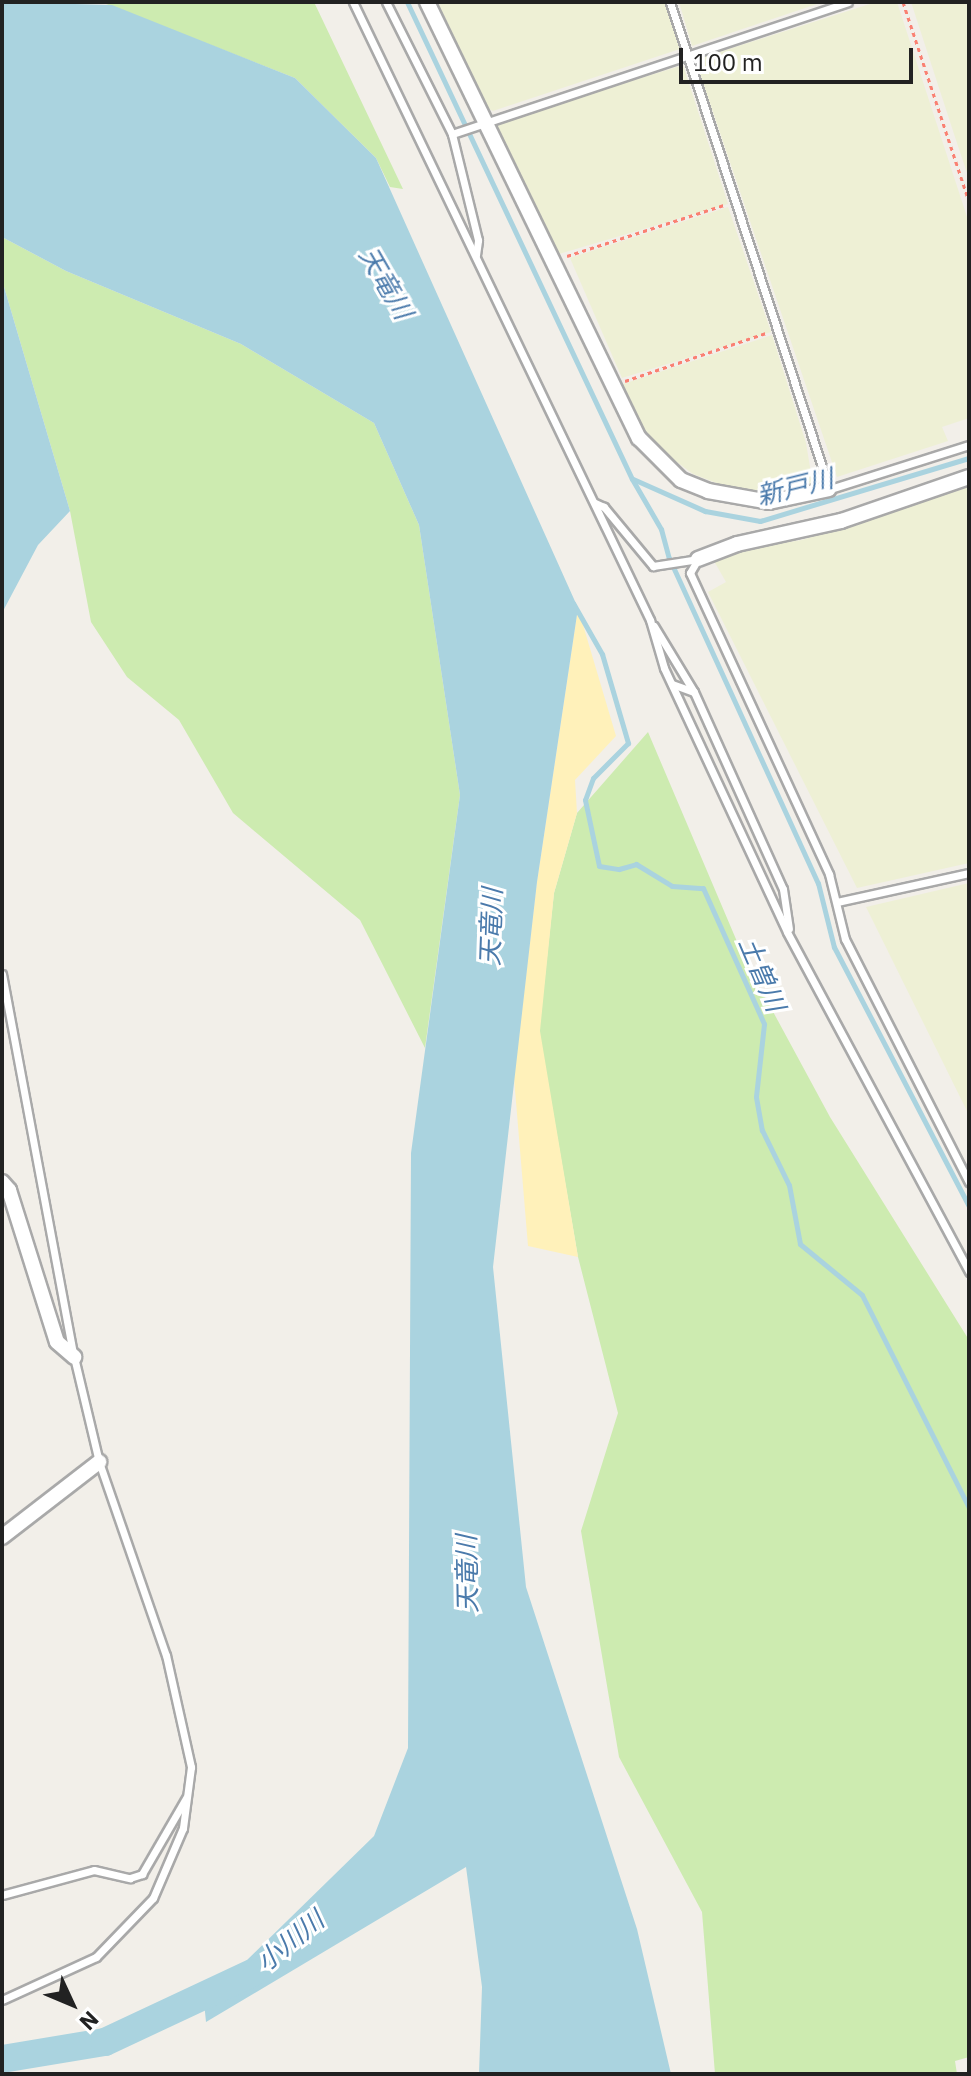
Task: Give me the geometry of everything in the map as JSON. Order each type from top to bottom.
[{"type":"street","points":[[427,2],[479,121],[639,438],[681,480],[734,498],[769,502],[830,492]]},
{"type":"street","points":[[698,559],[737,544],[841,521],[969,477]]},
{"type":"street","points":[[2,1182],[9,1190],[57,1342],[74,1357]]},
{"type":"street","points":[[3,1534],[99,1462]]},
{"type":"lane","points":[[353,2],[650,620],[694,692],[783,889],[791,939]]},
{"type":"lane","points":[[670,2],[830,492],[969,445]]},
{"type":"lane","points":[[454,133],[479,121],[848,2]]},
{"type":"lane","points":[[388,3],[454,133],[478,240],[476,256]]},
{"type":"lane","points":[[595,503],[604,507],[653,566],[698,559]]},
{"type":"lane","points":[[698,559],[690,573],[829,874],[845,939],[969,1182]]},
{"type":"lane","points":[[650,620],[671,684],[791,939],[969,1272]]},
{"type":"lane","points":[[671,684],[694,692]]},
{"type":"lane","points":[[837,902],[969,873]]},
{"type":"lane","points":[[2,974],[74,1357],[99,1462],[166,1655],[188,1741],[189,1792],[169,1871],[132,1924],[96,1957],[2,2000]]},
{"type":"lane","points":[[2,1895],[94,1870],[130,1878],[142,1874],[189,1792]]},
{"type":"path","points":[[903,2],[969,202]]},
{"type":"path","points":[[551,261],[735,202]]},
{"type":"path","points":[[610,383],[634,380],[777,329]]},
{"type":"green space","points":[[101,2],[314,2],[403,189],[390,187],[376,158],[295,78]]},
{"type":"green space","points":[[454,2],[665,2],[680,49],[493,111],[487,108],[436,5]]},
{"type":"green space","points":[[679,2],[823,2],[692,46]]},
{"type":"green space","points":[[876,2],[897,2],[969,223],[969,418],[942,427],[948,441],[837,477],[697,65],[704,57]]},
{"type":"green space","points":[[911,2],[969,2],[969,179],[956,140]]},
{"type":"green space","points":[[683,65],[728,204],[559,254],[496,129],[499,122]]},
{"type":"green space","points":[[728,207],[771,332],[622,378],[570,258]]},
{"type":"green space","points":[[2,237],[66,271],[241,344],[374,423],[419,525],[460,795],[425,1048],[360,920],[233,813],[179,720],[127,677],[91,622],[70,511],[2,280]]},
{"type":"green space","points":[[772,335],[806,443],[813,485],[766,493],[732,489],[693,474],[651,443],[620,385]]},
{"type":"green space","points":[[969,487],[969,863],[857,888],[708,592],[726,582],[714,561],[749,548],[802,540]]},
{"type":"green space","points":[[648,732],[744,958],[830,1117],[969,1340],[969,2057],[955,2061],[957,2074],[715,2074],[702,1912],[619,1757],[581,1531],[618,1413],[578,1257],[539,1031],[554,893],[577,813]]},
{"type":"green space","points":[[969,883],[969,1115],[866,907]]},
{"type":"sand","points":[[578,608],[616,736],[575,780],[577,813],[554,893],[540,1031],[578,1257],[528,1246],[514,1078],[537,882]]},
{"type":"water","name":"天竜川","points":[[2,2],[112,5],[295,78],[376,158],[578,608],[537,882],[493,1267],[526,1587],[637,1929],[671,2074],[479,2074],[482,1987],[466,1867],[206,2022],[204,2002],[374,1836],[408,1748],[411,1153],[460,795],[419,525],[374,423],[241,344],[66,271],[2,237]]},
{"type":"water","points":[[2,280],[70,511],[38,545],[2,613]]},
{"type":"waterway","points":[[407,2],[632,479],[661,529],[669,558],[818,883],[834,947],[969,1206]]},
{"type":"waterway","name":"新戸川","points":[[633,479],[705,511],[760,521],[969,458]]},
{"type":"waterway","name":"土曽川","points":[[573,603],[602,654],[628,743],[593,778],[585,800],[599,866],[619,869],[636,864],[672,886],[703,888],[764,1024],[756,1097],[762,1130],[789,1185],[800,1244],[862,1295],[969,1508]]},
{"type":"waterway","name":"小川川","points":[[2,2059],[105,2042],[252,1973]]}]
